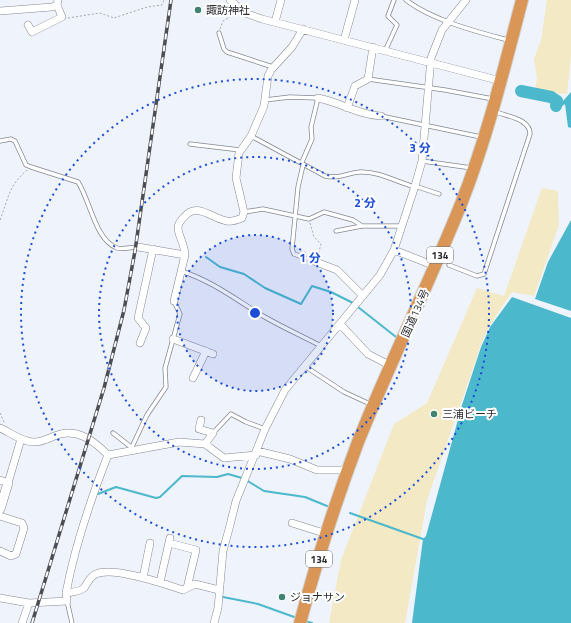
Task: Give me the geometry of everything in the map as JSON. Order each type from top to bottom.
[{"type":"highway","name":"国道134号","points":[[302,619],[348,470],[391,366],[435,266],[474,169],[496,100],[522,0]]},
{"type":"street","points":[[230,0],[241,10],[262,19],[501,81]]},
{"type":"street","points":[[275,22],[281,0]]},
{"type":"street","points":[[344,40],[355,0]]},
{"type":"street","points":[[214,623],[218,608],[223,551],[236,501],[246,480],[264,429],[285,390],[306,367],[321,346],[380,276],[394,250],[422,161],[430,62],[438,40],[448,21],[466,0]]},
{"type":"street","points":[[0,11],[57,3],[62,17],[32,32],[28,25]]},
{"type":"street","points":[[174,300],[185,254],[185,245],[178,229],[178,223],[187,213],[194,210],[202,211],[228,222],[242,218],[244,212],[236,178],[240,150],[251,136],[264,106],[268,76],[273,67],[292,47],[302,29]]},
{"type":"street","points":[[347,108],[355,86],[368,79],[373,47]]},
{"type":"street","points":[[318,98],[371,116],[381,116]]},
{"type":"street","points":[[138,246],[185,254]]},
{"type":"street","points":[[140,344],[146,328],[138,318],[153,249]]},
{"type":"street","points":[[394,250],[435,266]]},
{"type":"street","points":[[316,262],[337,270],[362,296]]},
{"type":"street","points":[[340,324],[368,354],[391,366]]},
{"type":"street","points":[[173,339],[209,353],[193,378]]},
{"type":"street","points":[[201,420],[198,429],[212,433],[205,444]]},
{"type":"street","points":[[0,428],[21,439],[36,442],[58,435],[76,433],[95,442],[108,455]]},
{"type":"street","points":[[0,509],[4,481],[21,439]]},
{"type":"street","points":[[108,455],[130,449],[179,442],[205,444],[224,458],[256,453],[290,459],[317,470],[348,470]]},
{"type":"street","points":[[0,598],[29,603],[66,602],[66,593],[72,560],[82,524],[108,455]]},
{"type":"street","points":[[0,516],[22,523],[24,528],[16,554],[11,556],[0,551]]},
{"type":"street","points":[[292,523],[327,534]]},
{"type":"street","points":[[160,582],[169,540],[196,550],[187,588]]},
{"type":"street","points":[[143,578],[150,544]]},
{"type":"street","points":[[66,593],[78,591],[84,588],[90,578],[95,574],[102,572],[125,573],[160,582],[183,590],[195,584],[219,590]]},
{"type":"street","points":[[22,623],[29,603]]},
{"type":"lane","points":[[385,50],[397,25],[388,16],[394,0]]},
{"type":"lane","points":[[406,0],[422,11],[511,41]]},
{"type":"lane","points":[[219,33],[224,49],[227,52],[273,67]]},
{"type":"lane","points":[[368,79],[428,87],[496,100]]},
{"type":"lane","points":[[264,100],[290,96],[318,98],[311,127],[312,139],[303,164],[298,187],[292,252],[316,262]]},
{"type":"lane","points":[[449,265],[477,276],[484,274],[527,142],[530,128],[526,123],[499,113]]},
{"type":"lane","points":[[381,116],[484,138]]},
{"type":"lane","points":[[251,136],[326,176],[337,178],[360,172],[379,175],[439,194]]},
{"type":"lane","points":[[0,141],[11,139],[15,141],[26,165],[78,182],[105,238],[112,245],[118,249],[138,246]]},
{"type":"lane","points":[[190,144],[240,150]]},
{"type":"lane","points":[[422,161],[474,169]]},
{"type":"lane","points":[[244,212],[263,210],[309,219],[324,212],[353,220],[362,226]]},
{"type":"lane","points":[[336,231],[362,226],[401,226]]},
{"type":"lane","points":[[181,271],[200,277],[217,286],[282,327],[321,346]]},
{"type":"lane","points":[[113,433],[130,449],[147,415],[166,387],[165,368],[180,314],[174,300]]},
{"type":"lane","points":[[306,367],[344,392],[374,406]]},
{"type":"lane","points":[[212,433],[231,414],[264,429]]},
{"type":"lane","points":[[66,602],[72,623]]},
{"type":"path","points":[[62,17],[66,18],[100,13],[114,18],[147,7],[162,5],[164,0]]},
{"type":"path","points":[[219,33],[223,21],[241,10]]},
{"type":"path","points":[[0,220],[9,191],[16,180],[31,167]]},
{"type":"path","points":[[309,219],[314,237],[321,244],[316,262]]},
{"type":"sand","points":[[547,0],[571,0],[571,56],[567,94],[539,92],[535,90],[537,78],[534,59],[541,40]]},
{"type":"sand","name":"三浦ビーチ","points":[[542,188],[558,191],[559,225],[534,296],[512,292],[491,324],[482,342],[427,500],[405,623],[329,623],[341,560],[394,424],[427,403],[477,288],[504,296]]},
{"type":"water","points":[[571,92],[571,128],[568,127],[565,104],[557,110],[556,109]]},
{"type":"water","points":[[571,220],[571,311],[535,299],[548,262]]},
{"type":"water","points":[[512,297],[571,318],[571,623],[412,623],[423,539],[426,536],[462,405],[481,347],[490,327]]},
{"type":"waterway","points":[[521,91],[551,97],[557,101],[556,106]]},
{"type":"waterway","points":[[206,257],[220,267],[244,274],[265,288],[301,304],[312,286],[331,292],[353,303]]},
{"type":"waterway","points":[[358,307],[396,337]]},
{"type":"waterway","points":[[98,494],[116,487],[156,498],[160,497],[182,476],[217,477],[228,474],[242,478]]},
{"type":"waterway","points":[[246,480],[264,491],[305,497],[327,506]]},
{"type":"waterway","points":[[350,513],[423,539]]},
{"type":"waterway","points":[[223,597],[258,604],[297,618]]},
{"type":"waterway","points":[[305,621],[312,623]]},
{"type":"railway","points":[[32,623],[104,388],[124,310],[135,251],[171,0]]},
{"type":"place","name":"諏訪神社","points":[[198,10]]},
{"type":"place","name":"三浦ビーチ","points":[[434,414]]},
{"type":"place","name":"ジョナサン","points":[[282,597]]}]
